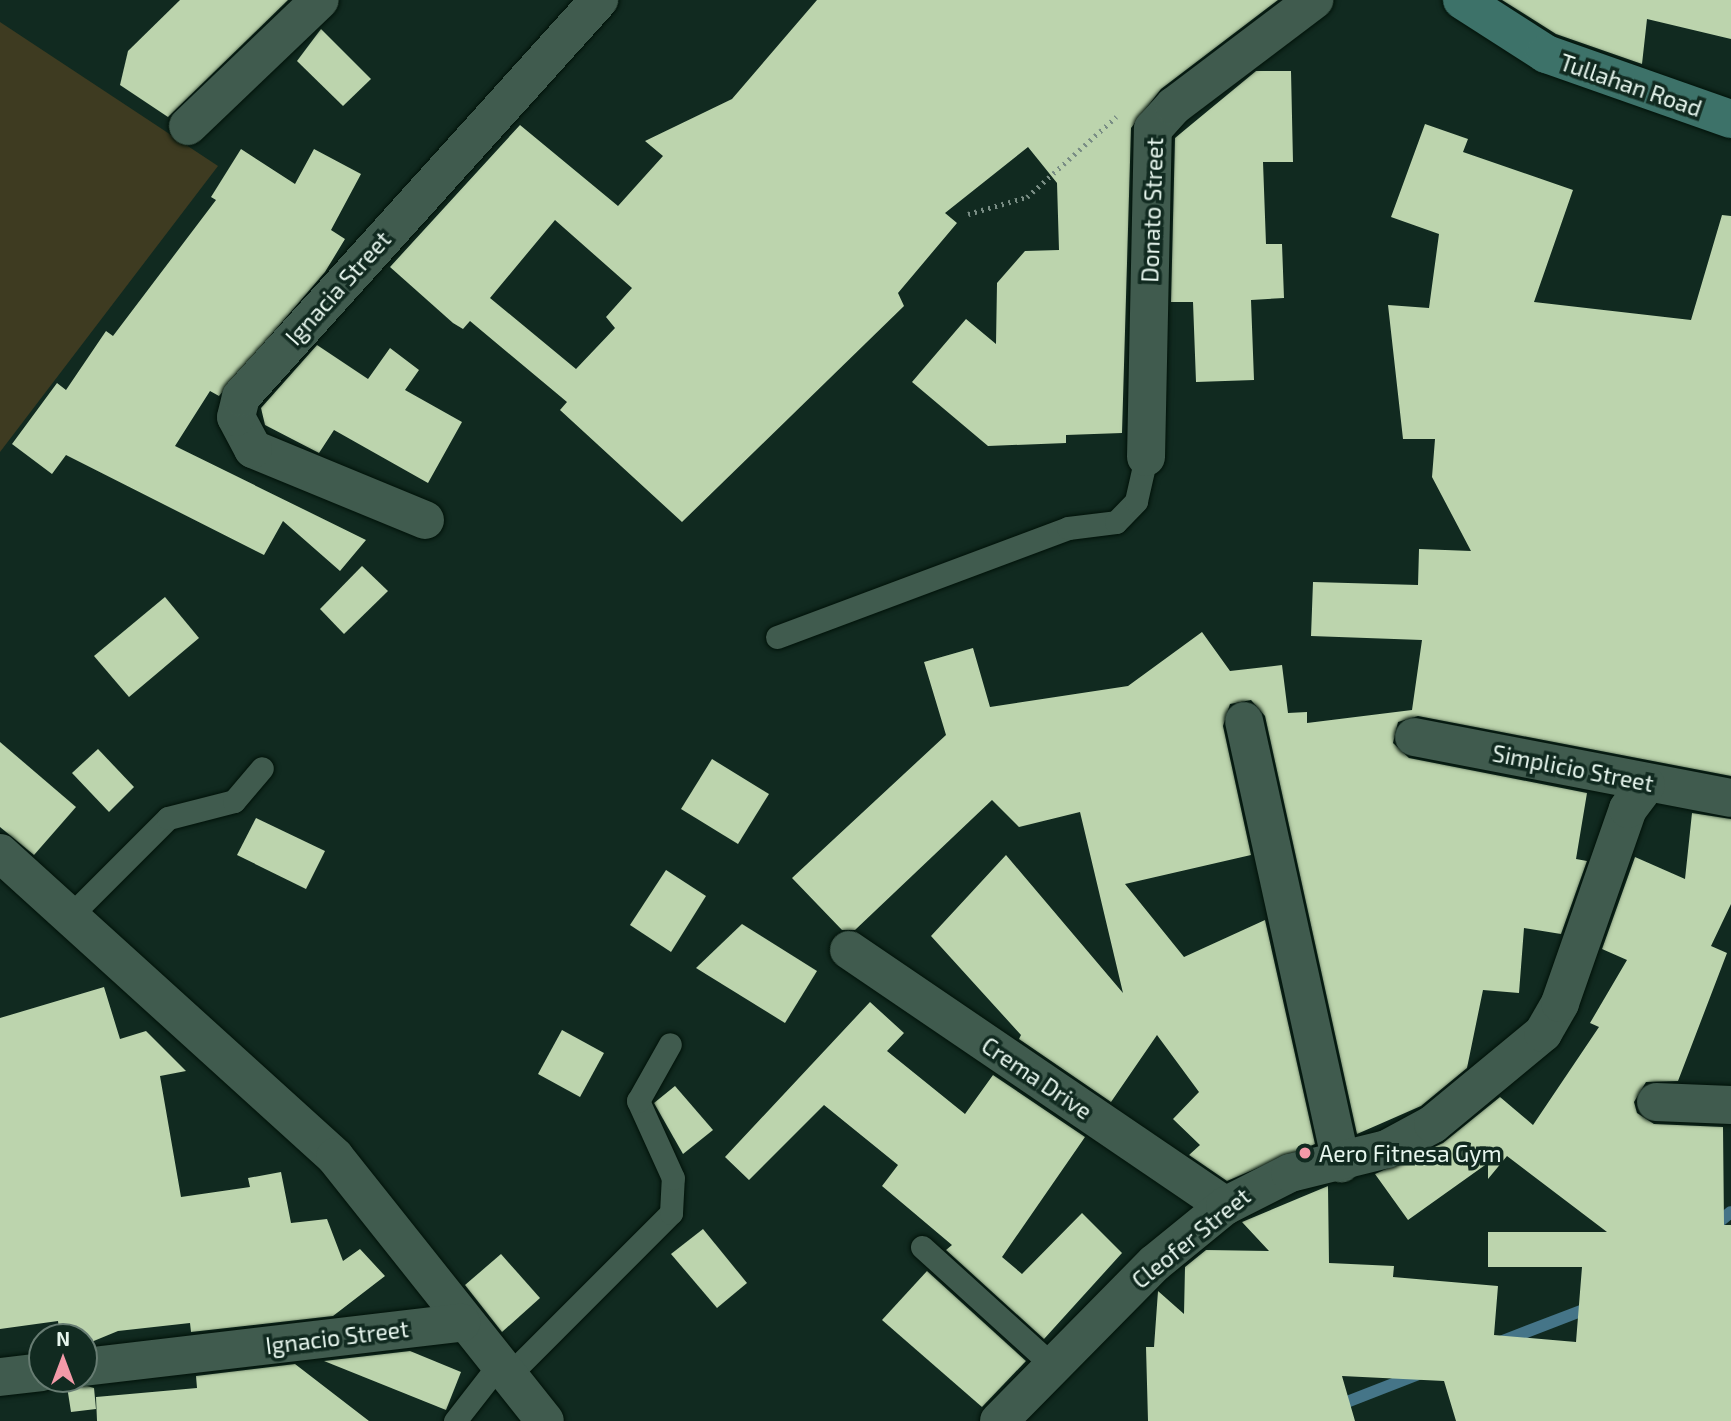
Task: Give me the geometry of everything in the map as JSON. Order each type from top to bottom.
[{"type":"main road","name":"Tullahan Road","points":[[1462,0],[1546,54],[1731,119]]},
{"type":"street","points":[[188,126],[320,0]]},
{"type":"street","name":"Ignacia Street","points":[[425,520],[253,449],[236,417],[241,397],[599,0]]},
{"type":"street","name":"Donato Street","points":[[1146,457],[1152,145],[1159,118],[1314,0]]},
{"type":"street","points":[[1244,720],[1341,1163]]},
{"type":"street","name":"Simplicio Street","points":[[1414,737],[1646,785],[1731,798]]},
{"type":"street","name":"Cleofer Street","points":[[999,1421],[1155,1263],[1224,1206],[1290,1173],[1365,1159],[1433,1124],[1543,1033],[1560,1003],[1628,810],[1646,785]]},
{"type":"street","points":[[0,853],[335,1157],[461,1322],[545,1421]]},
{"type":"street","name":"Crema Drive","points":[[849,950],[1224,1206]]},
{"type":"street","points":[[1656,1102],[1731,1105]]},
{"type":"street","name":"Ignacio Street","points":[[98,1365],[461,1322]]},
{"type":"street","points":[[0,1377],[28,1374]]},
{"type":"lane","points":[[777,637],[1068,528],[1116,522],[1136,501],[1146,457]]},
{"type":"lane","points":[[69,917],[168,818],[234,801],[262,768]]},
{"type":"lane","points":[[455,1421],[502,1372],[671,1213],[673,1178],[638,1101],[670,1044]]},
{"type":"lane","points":[[922,1247],[1052,1365]]},
{"type":"path","points":[[968,214],[1027,197],[1114,116],[1159,118]]},
{"type":"shaded area","points":[[0,22],[218,166],[0,452]]},
{"type":"building","points":[[180,0],[288,0],[168,117],[120,85],[128,51]]},
{"type":"building","points":[[817,0],[1278,0],[1161,89],[1131,128],[1122,433],[1066,435],[1066,443],[988,446],[912,382],[966,319],[996,344],[997,283],[1025,251],[1059,250],[1057,183],[1028,147],[945,213],[957,223],[898,293],[904,306],[682,522],[560,410],[567,402],[470,321],[463,329],[453,323],[390,267],[520,125],[618,206],[663,156],[645,141],[732,99]],"holes":[[[555,220],[632,288],[606,317],[615,328],[576,369],[490,298]]]},
{"type":"building","points":[[1502,0],[1731,0],[1731,39],[1647,19],[1642,64],[1556,34]]},
{"type":"building","points":[[321,29],[371,79],[343,106],[297,61]]},
{"type":"building","points":[[1256,71],[1291,71],[1293,162],[1263,162],[1266,244],[1282,244],[1284,298],[1251,300],[1254,380],[1196,382],[1193,302],[1171,302],[1175,138]]},
{"type":"building","points":[[1425,124],[1468,139],[1463,152],[1573,190],[1534,302],[1691,320],[1722,215],[1731,216],[1731,776],[1418,716],[1398,722],[1393,743],[1409,758],[1587,793],[1576,859],[1587,861],[1561,934],[1524,928],[1519,993],[1483,990],[1467,1068],[1421,1106],[1357,1134],[1265,716],[1251,700],[1230,704],[1223,726],[1251,855],[1125,884],[1184,957],[1265,920],[1315,1144],[1227,1181],[1189,1155],[1200,1145],[1173,1119],[1199,1092],[1157,1035],[1111,1102],[1019,1039],[1021,1035],[931,936],[1006,855],[1123,993],[1080,812],[1019,827],[992,800],[855,930],[842,930],[792,878],[946,735],[924,662],[973,648],[990,707],[1128,686],[1202,632],[1230,671],[1282,665],[1288,713],[1307,712],[1307,723],[1412,710],[1422,640],[1311,636],[1313,582],[1418,585],[1419,549],[1471,551],[1432,477],[1435,439],[1403,439],[1388,305],[1429,308],[1439,234],[1391,217]]},
{"type":"building","points":[[241,149],[295,184],[314,149],[361,174],[331,230],[345,239],[325,272],[219,396],[210,391],[175,446],[366,540],[340,571],[283,521],[264,555],[66,455],[52,474],[12,444],[57,383],[66,390],[106,331],[113,336],[216,200],[211,197]]},
{"type":"building","points":[[317,345],[368,379],[390,348],[419,370],[405,390],[462,422],[428,483],[334,430],[319,453],[265,425],[261,408]]},
{"type":"building","points":[[362,566],[388,591],[344,634],[320,609]]},
{"type":"building","points":[[165,597],[199,638],[129,697],[94,656]]},
{"type":"building","points":[[0,742],[76,807],[34,855],[0,827]]},
{"type":"building","points":[[98,749],[134,787],[109,812],[72,773]]},
{"type":"building","points":[[712,759],[769,794],[738,844],[681,809]]},
{"type":"building","points":[[1692,813],[1731,819],[1731,904],[1711,946],[1727,953],[1678,1081],[1646,1082],[1634,1102],[1637,1113],[1654,1124],[1723,1127],[1724,1225],[1731,1225],[1731,1421],[1456,1421],[1444,1381],[1342,1376],[1355,1421],[1148,1421],[1146,1347],[1154,1347],[1158,1291],[1184,1314],[1185,1267],[1206,1250],[1269,1251],[1242,1222],[1328,1186],[1329,1263],[1394,1266],[1393,1277],[1498,1286],[1494,1335],[1576,1342],[1582,1267],[1488,1267],[1488,1232],[1607,1232],[1507,1156],[1488,1179],[1488,1163],[1408,1220],[1375,1174],[1443,1143],[1500,1097],[1533,1125],[1599,1027],[1590,1023],[1627,960],[1602,949],[1635,857],[1685,879]]},
{"type":"building","points":[[256,818],[325,851],[306,889],[237,855]]},
{"type":"building","points":[[666,870],[706,896],[671,952],[630,925]]},
{"type":"building","points":[[742,924],[817,971],[785,1023],[696,968]]},
{"type":"building","points":[[104,987],[120,1039],[146,1031],[186,1071],[160,1076],[181,1197],[250,1187],[248,1178],[281,1172],[291,1223],[327,1219],[343,1261],[360,1249],[385,1276],[333,1316],[191,1332],[190,1323],[118,1331],[98,1339],[98,1323],[58,1321],[28,1323],[0,1329],[0,1018]]},
{"type":"building","points":[[870,1002],[904,1033],[887,1051],[965,1114],[993,1075],[1085,1137],[1002,1257],[1022,1274],[1082,1213],[1122,1253],[1044,1339],[946,1250],[952,1245],[882,1186],[898,1165],[824,1105],[749,1180],[725,1157]]},
{"type":"building","points":[[562,1030],[604,1053],[580,1097],[538,1074]]},
{"type":"building","points":[[675,1086],[713,1130],[683,1154],[654,1103]]},
{"type":"building","points":[[703,1229],[747,1283],[717,1308],[671,1254]]},
{"type":"building","points":[[501,1254],[540,1298],[502,1332],[465,1285]]},
{"type":"building","points":[[927,1271],[1026,1361],[982,1407],[882,1320]]},
{"type":"building","points":[[410,1351],[461,1372],[446,1410],[324,1361]]},
{"type":"building","points":[[295,1364],[369,1421],[97,1421],[96,1397],[197,1388],[196,1376]]},
{"type":"building","points":[[68,1393],[94,1393],[96,1409],[71,1412]]},
{"type":"waterway","points":[[1713,1227],[1731,1212]]},
{"type":"waterway","points":[[1500,1342],[1591,1307]]},
{"type":"waterway","points":[[1334,1407],[1421,1373]]},
{"type":"place","name":"Aero Fitnesa Gym","points":[[1305,1153]]}]
